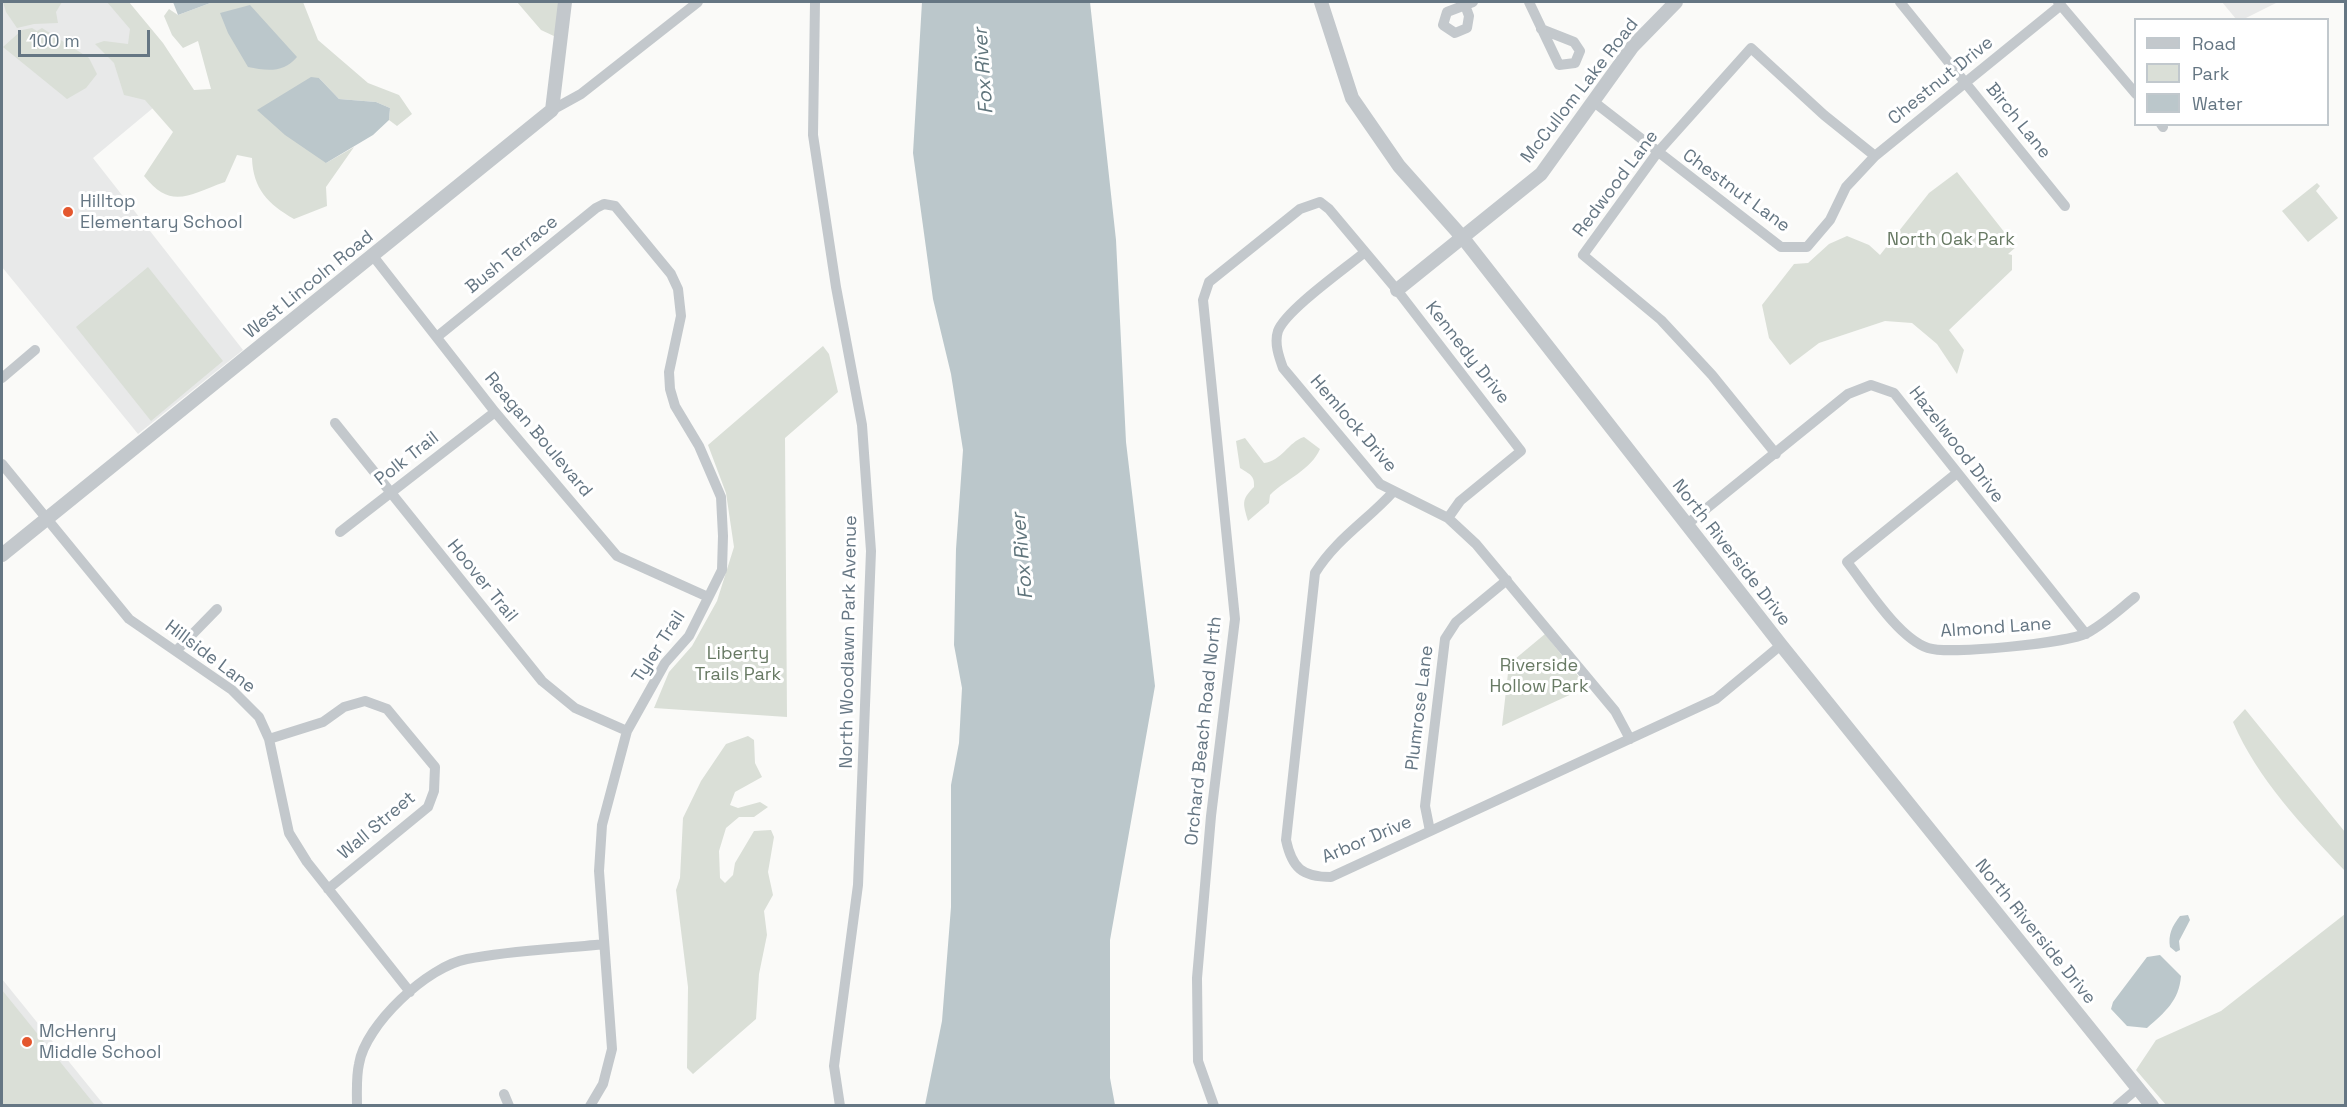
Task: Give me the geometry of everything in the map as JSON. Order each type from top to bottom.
[{"type":"street","points":[[552,110],[565,2]]},
{"type":"street","points":[[552,110],[581,94],[698,2]]},
{"type":"street","name":"North Woodlawn Park Avenue","points":[[815,2],[813,135],[836,287],[862,425],[871,550],[858,885],[834,1066],[840,1106]]},
{"type":"street","name":"North Riverside Drive","points":[[1321,2],[1352,99],[1399,166],[1463,238],[1780,645],[2152,1106]]},
{"type":"street","points":[[1529,2],[1541,29]]},
{"type":"street","name":"McCullom Lake Road","points":[[1397,290],[1541,174],[1634,46],[1676,2]]},
{"type":"street","name":"Birch Lane","points":[[1900,2],[2065,206]]},
{"type":"street","points":[[2060,3],[2134,92]]},
{"type":"street","name":"Chestnut Drive","points":[[1846,187],[1875,156],[2060,3]]},
{"type":"street","name":"Redwood Lane","points":[[1776,454],[1712,375],[1661,320],[1583,255],[1657,153],[1751,48],[1824,115],[1875,156]]},
{"type":"street","name":"Chestnut Lane","points":[[1594,102],[1781,247],[1807,247],[1830,220],[1846,187]]},
{"type":"street","name":"West Lincoln Road","points":[[2,555],[552,110]]},
{"type":"street","name":"Kennedy Drive","points":[[1320,202],[1329,209],[1397,290],[1521,451],[1460,501],[1448,518]]},
{"type":"street","name":"Orchard Beach Road North","points":[[1214,1106],[1198,1061],[1197,978],[1211,816],[1235,619],[1203,300],[1209,282],[1300,209],[1320,202]]},
{"type":"street","name":"Bush Terrace","points":[[438,336],[596,208],[608,204]]},
{"type":"street","name":"Tyler Trail","points":[[590,1106],[603,1084],[612,1049],[599,871],[602,825],[627,731],[665,663],[689,636],[722,570],[721,497],[699,446],[675,406],[670,389],[669,372],[681,316],[678,289],[671,274],[619,209],[608,204]]},
{"type":"street","name":"Hemlock Drive","points":[[1365,252],[1287,317],[1278,332],[1277,349],[1283,368],[1380,484],[1448,518],[1476,544],[1615,711],[1630,739]]},
{"type":"street","name":"Reagan Boulevard","points":[[373,256],[438,336],[495,412],[617,556],[708,597]]},
{"type":"street","points":[[2,378],[35,350]]},
{"type":"street","name":"Hazelwood Drive","points":[[1686,525],[1848,394],[1871,385],[1894,393],[2086,634]]},
{"type":"street","name":"Polk Trail","points":[[340,532],[495,412]]},
{"type":"street","name":"Hoover Trail","points":[[335,423],[542,681],[575,708],[627,731]]},
{"type":"street","name":"Hillside Lane","points":[[2,464],[129,619],[232,690],[259,717],[269,739],[289,833],[328,889],[410,992]]},
{"type":"street","name":"Almond Lane","points":[[1957,473],[1847,562],[1905,633],[1928,648],[1957,650],[2061,640],[2086,634],[2135,597]]},
{"type":"street","name":"Arbor Drive","points":[[1394,491],[1376,511],[1334,545],[1315,573],[1286,840],[1290,858],[1300,870],[1315,877],[1331,877],[1716,699],[1780,645]]},
{"type":"street","name":"Plumrose Lane","points":[[1430,831],[1425,806],[1445,639],[1456,622],[1507,580]]},
{"type":"street","points":[[177,650],[217,609]]},
{"type":"street","name":"Wall Street","points":[[269,739],[323,722],[344,706],[365,701],[387,709],[435,767],[434,792],[428,807],[328,889]]},
{"type":"street","points":[[357,1106],[358,1062],[378,1023],[410,992],[437,972],[465,959],[604,944]]},
{"type":"street","points":[[2117,1106],[2138,1088]]},
{"type":"street","points":[[504,1094],[509,1106]]},
{"type":"shaded area","name":"Hilltop Elementary School","points":[[2,2],[120,2],[183,83],[93,158],[243,350],[138,434],[2,267]]},
{"type":"shaded area","points":[[2222,2],[2278,2],[2246,18],[2235,18]]},
{"type":"shaded area","name":"McHenry Middle School","points":[[2,979],[104,1105],[2,1105]]},
{"type":"green space","points":[[3,2],[62,2],[56,12],[58,23],[34,24],[17,28],[6,12]]},
{"type":"green space","points":[[107,2],[129,2],[163,43],[194,90],[211,89],[198,41],[183,48],[172,35],[164,16],[169,9],[178,15],[213,2],[303,2],[318,40],[368,83],[399,95],[412,114],[397,126],[389,120],[390,108],[376,102],[339,99],[319,78],[326,163],[354,147],[326,187],[327,206],[294,219],[277,208],[259,187],[252,158],[237,155],[225,182],[182,197],[163,193],[144,176],[173,132],[145,100],[124,95],[114,63],[95,44],[104,41],[128,44],[130,29]]},
{"type":"green space","points":[[517,2],[559,2],[556,37],[541,30]]},
{"type":"green space","points":[[32,28],[37,31],[42,28],[89,58],[97,74],[86,88],[67,99],[3,47],[22,30]]},
{"type":"green space","name":"North Oak Park","points":[[1957,172],[2016,247],[2008,254],[2012,255],[2012,270],[1949,330],[1964,350],[1957,374],[1937,344],[1912,323],[1885,321],[1819,343],[1790,365],[1769,338],[1762,305],[1794,264],[1808,263],[1829,244],[1847,236],[1869,245],[1880,255],[1929,193]]},
{"type":"green space","points":[[2317,183],[2320,186],[2316,191],[2338,218],[2308,242],[2282,211]]},
{"type":"green space","points":[[148,267],[223,361],[151,421],[76,327]]},
{"type":"green space","name":"Liberty Trails Park","points":[[823,346],[829,354],[838,392],[785,438],[787,717],[654,708],[669,672],[692,646],[717,601],[734,547],[726,493],[708,445]]},
{"type":"green space","points":[[1304,437],[1320,449],[1316,456],[1304,469],[1276,489],[1270,495],[1269,503],[1248,521],[1244,502],[1254,487],[1254,480],[1251,475],[1240,468],[1236,441],[1245,438],[1264,463],[1276,459],[1298,439]]},
{"type":"green space","name":"Riverside Hollow Park","points":[[1545,634],[1587,687],[1502,726],[1509,664]]},
{"type":"green space","points":[[2245,709],[2345,832],[2345,871],[2282,801],[2255,763],[2233,722]]},
{"type":"green space","points":[[748,736],[754,740],[755,763],[762,777],[735,792],[730,805],[738,808],[760,802],[768,807],[754,817],[739,817],[726,828],[719,851],[720,878],[725,883],[733,875],[735,863],[754,831],[771,830],[774,837],[768,872],[773,895],[764,911],[767,935],[759,974],[756,1019],[693,1074],[687,1068],[688,987],[676,890],[680,878],[683,818],[701,781],[726,744]]},
{"type":"green space","points":[[2345,914],[2345,1105],[2166,1105],[2136,1070],[2156,1040],[2221,1011]]},
{"type":"green space","name":"McHenry Middle School","points":[[2,990],[95,1105],[2,1105]]},
{"type":"water","points":[[173,2],[213,2],[178,15]]},
{"type":"water","name":"Fox River","points":[[922,2],[1090,2],[1116,240],[1126,442],[1155,686],[1110,940],[1110,1078],[1115,1105],[925,1105],[942,1021],[951,907],[951,785],[959,743],[962,688],[954,645],[956,549],[963,450],[951,374],[933,299],[913,153]]},
{"type":"water","points":[[250,5],[297,57],[287,66],[275,70],[248,67],[228,33],[220,13]]},
{"type":"water","points":[[311,77],[319,78],[339,99],[376,102],[390,108],[389,120],[373,135],[326,163],[285,135],[257,110]]},
{"type":"water","points":[[2188,915],[2190,920],[2179,941],[2180,950],[2176,952],[2170,947],[2171,931],[2180,916]]},
{"type":"water","points":[[2160,955],[2181,976],[2174,999],[2147,1028],[2127,1026],[2111,1009],[2113,1002],[2147,957]]},
{"type":"place","name":"Hilltop Elementary School","points":[[68,212]]},
{"type":"place","name":"McHenry Middle School","points":[[27,1042]]}]
